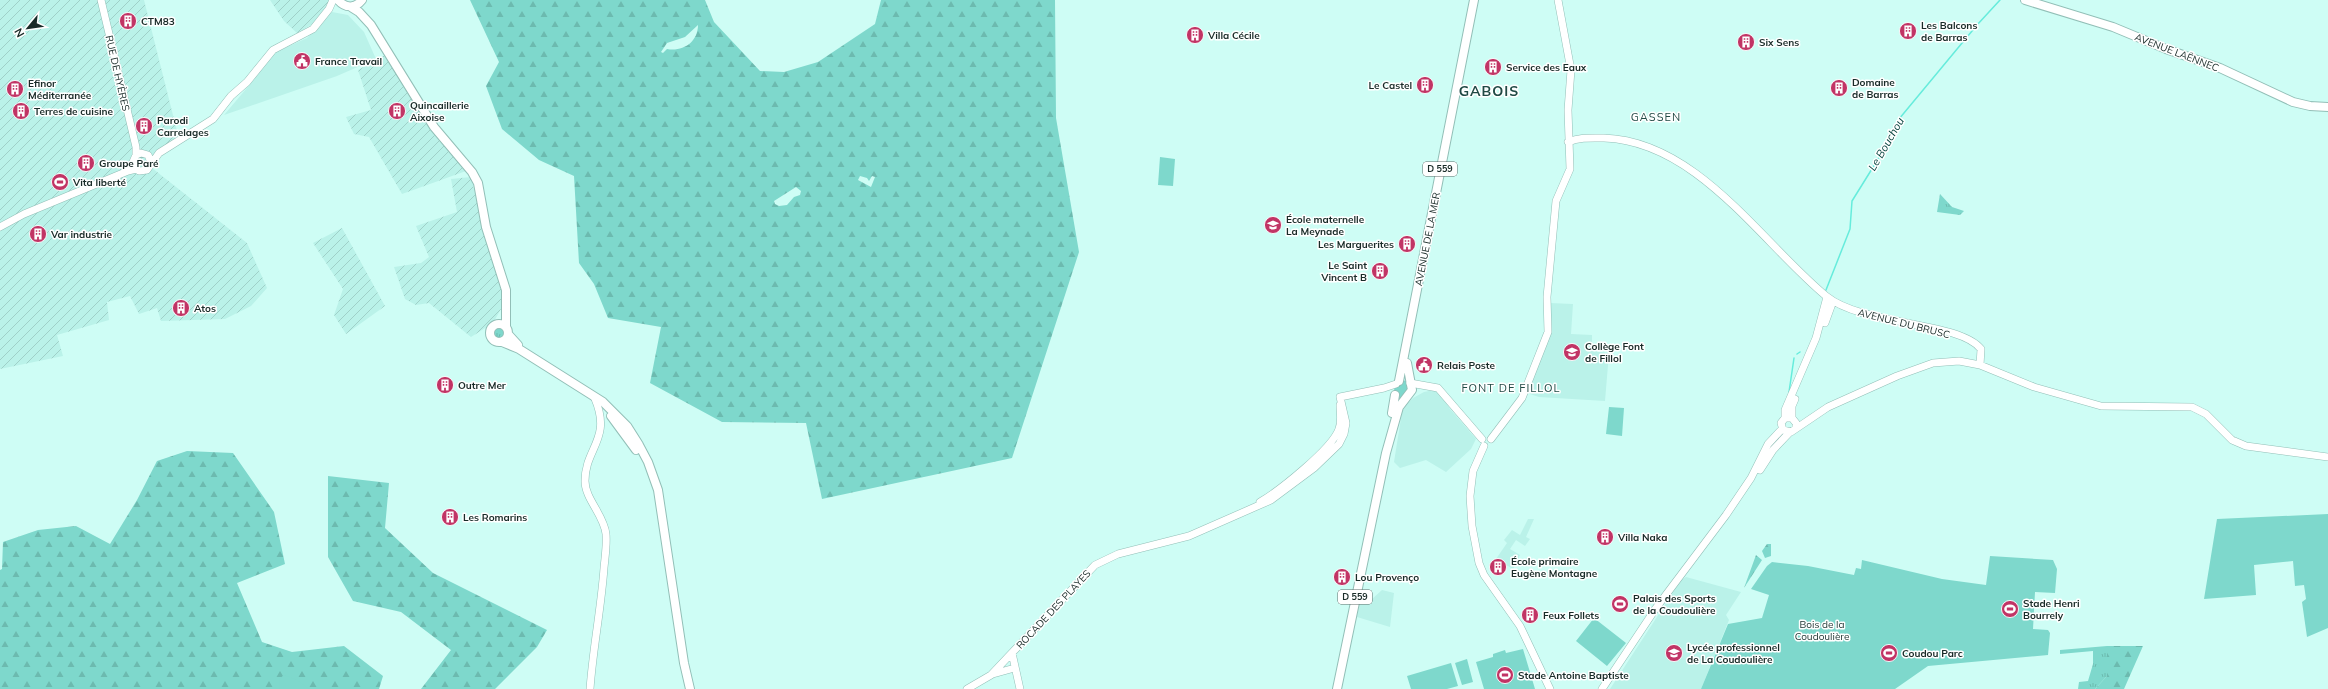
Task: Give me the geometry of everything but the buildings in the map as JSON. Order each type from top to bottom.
[{"type":"main road","points":[[351,7],[357,5],[363,0],[371,25]]},
{"type":"main road","name":"AVENUE DE LA MER","points":[[1369,529],[1368,522],[1382,447],[1394,406],[1396,388],[1408,337],[1474,0]]},
{"type":"main road","name":"AVENUE LAËNNEC","points":[[2032,1],[2094,16],[2167,45],[2214,61],[2261,87],[2301,105],[2328,107]]},
{"type":"main road","points":[[340,2],[359,12],[371,25],[439,135],[476,178],[480,190],[486,227],[502,276],[506,296],[507,330],[502,342]]},
{"type":"main road","name":"AVENUE LAËNNEC","points":[[2261,87],[2301,101],[2328,103]]},
{"type":"main road","points":[[506,296],[502,315],[497,324],[491,327],[490,335],[494,341],[502,342],[566,378],[610,408],[634,436],[652,471],[658,490],[686,673],[690,689]]},
{"type":"main road","points":[[497,324],[507,330],[515,343],[557,370],[566,378]]},
{"type":"main road","name":"AVENUE DE LA MER","points":[[1337,689],[1369,529],[1391,433],[1399,407],[1408,396],[1410,383],[1407,367],[1408,337]]},
{"type":"main road","points":[[1408,396],[1400,398],[1396,388],[1404,380],[1410,383]]},
{"type":"main road","name":"AVENUE DE LA MER","points":[[1341,666],[1341,689]]},
{"type":"main road","points":[[686,673],[694,689]]},
{"type":"street","name":"RUE DE HYÈRES","points":[[102,0],[136,146],[144,157]]},
{"type":"street","points":[[0,228],[30,211],[128,171],[135,167],[144,157],[159,153],[213,119],[236,90],[250,79],[267,56],[280,46],[313,29],[329,9],[333,0]]},
{"type":"street","points":[[1550,689],[1520,626],[1484,575],[1479,563],[1472,526],[1470,496],[1473,471],[1483,443],[1487,437],[1490,439],[1522,398],[1548,332],[1547,298],[1556,201],[1569,174],[1568,142],[1571,70],[1558,0]]},
{"type":"street","points":[[329,9],[340,2]]},
{"type":"street","name":"AVENUE DU BRUSC","points":[[1568,142],[1580,138],[1621,140],[1651,149],[1674,160],[1705,182],[1745,216],[1830,299],[1873,317],[1940,330],[1960,337],[1981,349],[1980,365]]},
{"type":"street","points":[[135,167],[142,171],[147,170],[144,157]]},
{"type":"street","points":[[1664,597],[1710,543],[1738,505],[1770,454],[1789,433],[1792,421],[1786,410],[1816,338],[1830,299]]},
{"type":"street","points":[[1782,429],[1781,423],[1792,421],[1804,422],[1836,404],[1925,365],[1950,361],[1980,365],[2034,387],[2101,406],[2192,407],[2211,418],[2232,440],[2246,446],[2328,457]]},
{"type":"street","points":[[1410,383],[1438,388],[1483,443]]},
{"type":"street","points":[[1408,396],[1424,386]]},
{"type":"street","name":"ROCADE DES PLAYES","points":[[967,689],[991,675],[1095,565],[1118,554],[1189,536],[1271,500],[1307,474],[1335,449],[1345,429],[1345,414],[1340,396],[1384,388],[1396,388]]},
{"type":"street","points":[[590,689],[602,601],[606,535],[602,522],[585,486],[586,476],[599,435],[601,419],[592,396]]},
{"type":"street","points":[[1782,429],[1789,433]]},
{"type":"street","points":[[1602,689],[1664,597],[1726,515],[1751,478],[1768,444],[1782,429]]},
{"type":"street","points":[[1008,658],[1020,689]]},
{"type":"street","points":[[991,675],[1013,669]]},
{"type":"shaded area","points":[[0,0],[144,0],[180,143],[156,160],[152,168],[247,243],[267,288],[251,306],[225,319],[161,321],[157,308],[139,314],[130,296],[107,302],[109,320],[57,335],[63,356],[0,369]]},
{"type":"shaded area","points":[[270,0],[331,0],[314,23],[297,33],[284,21]]},
{"type":"shaded area","points":[[332,12],[348,15],[364,32],[376,59],[337,76],[224,115],[257,76],[272,54],[307,38]]},
{"type":"shaded area","points":[[387,54],[435,136],[466,171],[402,194],[369,137],[354,134],[346,117],[371,110],[358,70]]},
{"type":"shaded area","points":[[471,177],[485,236],[502,291],[501,309],[493,323],[471,337],[429,303],[416,305],[405,299],[394,267],[421,263],[429,257],[416,226],[457,212],[451,179]]},
{"type":"shaded area","points":[[342,228],[385,306],[346,334],[334,315],[343,289],[313,243]]},
{"type":"shaded area","name":"Collège Font de Fillol","points":[[1550,303],[1573,304],[1571,334],[1592,335],[1592,351],[1609,353],[1605,401],[1539,397],[1530,394],[1529,387],[1552,328]]},
{"type":"shaded area","points":[[1434,390],[1442,396],[1450,409],[1476,439],[1471,449],[1446,472],[1426,460],[1400,468],[1394,462],[1402,412],[1413,398],[1424,392]]},
{"type":"shaded area","points":[[1528,519],[1534,519],[1526,537],[1530,539],[1525,546],[1516,540],[1510,549],[1520,555],[1513,569],[1496,559],[1507,543],[1504,540],[1512,530],[1520,535]]},
{"type":"shaded area","name":"Lycée professionnel de La Coudoulière","points":[[1686,577],[1741,592],[1726,615],[1729,620],[1701,689],[1610,689],[1681,580]]},
{"type":"shaded area","points":[[1382,590],[1394,593],[1390,627],[1357,617],[1360,599],[1371,600]]},
{"type":"green space","points":[[470,0],[705,0],[714,22],[760,71],[784,72],[818,62],[875,24],[881,0],[1055,0],[1056,118],[1079,252],[1012,458],[822,499],[806,423],[722,422],[650,383],[661,327],[608,318],[594,284],[579,263],[574,176],[539,160],[502,129],[486,86],[499,62]],"holes":[[[698,25],[692,41],[684,47],[673,50],[667,49],[663,53],[661,52],[667,43],[685,37]],[[860,176],[867,178],[869,181],[872,176],[875,177],[871,187],[858,180]],[[796,187],[801,191],[800,195],[794,197],[787,205],[779,206],[775,204],[774,201]]]},
{"type":"green space","points":[[1160,157],[1175,159],[1173,186],[1158,185]]},
{"type":"green space","points":[[1940,194],[1952,207],[1964,211],[1960,215],[1937,212]]},
{"type":"green space","points":[[495,324],[503,324],[508,329],[506,340],[503,342],[495,342],[490,337],[490,329]]},
{"type":"green space","points":[[1401,380],[1407,381],[1411,385],[1402,399],[1397,397],[1394,389]]},
{"type":"green space","points":[[1609,407],[1624,408],[1622,436],[1606,434]]},
{"type":"green space","points":[[187,451],[233,453],[274,512],[285,564],[237,583],[262,642],[292,652],[344,646],[383,676],[379,689],[0,689],[0,570],[2,569],[3,542],[38,530],[76,526],[110,544],[137,500],[157,461]]},
{"type":"green space","points":[[328,476],[389,483],[385,528],[433,573],[547,630],[537,647],[495,689],[421,689],[451,650],[401,612],[353,601],[328,557]]},
{"type":"green space","points":[[2328,514],[2328,628],[2307,637],[2302,602],[2306,599],[2304,585],[2295,586],[2293,561],[2254,565],[2256,595],[2204,599],[2217,519]]},
{"type":"green space","points":[[1767,544],[1771,544],[1771,556],[1765,558],[1762,551]]},
{"type":"green space","points":[[1756,555],[1762,560],[1744,588]]},
{"type":"green space","name":"Bois de la Coudoulière","points":[[1990,556],[2053,560],[2057,569],[2055,593],[2035,592],[2033,629],[2048,630],[2050,633],[2048,655],[1928,666],[1895,689],[1701,689],[1728,624],[1762,618],[1769,595],[1751,589],[1767,566],[1772,562],[1808,566],[1854,575],[1856,568],[1861,569],[1862,560],[1942,579],[1986,585]]},
{"type":"green space","points":[[1594,618],[1626,643],[1607,666],[1576,641]]},
{"type":"green space","points":[[2107,646],[2107,676],[2095,689],[2078,689],[2079,682],[2088,681],[2093,664],[2093,651],[2060,654],[2060,650]]},
{"type":"green space","points":[[2107,646],[2143,646],[2124,689],[2095,689],[2107,676]]},
{"type":"green space","name":"Stade Antoine Baptiste","points":[[1523,649],[1535,689],[1484,689],[1476,662],[1493,657],[1493,654],[1505,650],[1506,653]]},
{"type":"green space","points":[[1467,659],[1473,682],[1462,685],[1455,663]]},
{"type":"green space","points":[[1451,663],[1458,686],[1447,689],[1411,689],[1407,676]]},
{"type":"green space","points":[[284,675],[297,680],[309,689],[280,689],[279,679]]},
{"type":"waterway","name":"Le Bouchou","points":[[1826,290],[1850,229],[1852,201],[1880,156],[1899,119],[1977,25],[2000,0]]},
{"type":"waterway","name":"Le Bouchou","points":[[1789,392],[1794,358]]},
{"type":"place","name":"CTM83","points":[[128,21]]},
{"type":"place","name":"Les Balcons de Barras","points":[[1908,31]]},
{"type":"place","name":"Villa Cécile","points":[[1195,35]]},
{"type":"place","name":"Six Sens","points":[[1746,42]]},
{"type":"place","name":"France Travail","points":[[302,61]]},
{"type":"place","name":"Service des Eaux","points":[[1493,67]]},
{"type":"place","name":"Le Castel","points":[[1425,85]]},
{"type":"place","name":"Domaine de Barras","points":[[1839,88]]},
{"type":"place","name":"Efinor Méditerranée","points":[[15,89]]},
{"type":"place","name":"Terres de cuisine","points":[[21,111]]},
{"type":"place","name":"Quincaillerie Aixoise","points":[[397,111]]},
{"type":"place","name":"Parodi Carrelages","points":[[144,126]]},
{"type":"place","name":"Groupe Paré","points":[[86,163]]},
{"type":"place","name":"Vita liberté","points":[[60,182]]},
{"type":"place","name":"École maternelle La Meynade","points":[[1273,225]]},
{"type":"place","name":"Var industrie","points":[[38,234]]},
{"type":"place","name":"Les Marguerites","points":[[1407,244]]},
{"type":"place","name":"Le Saint Vincent B","points":[[1380,271]]},
{"type":"place","name":"Atos","points":[[181,308]]},
{"type":"place","name":"Collège Font de Fillol","points":[[1572,352]]},
{"type":"place","name":"Relais Poste","points":[[1424,365]]},
{"type":"place","name":"Outre Mer","points":[[445,385]]},
{"type":"place","name":"Les Romarins","points":[[450,517]]},
{"type":"place","name":"Villa Naka","points":[[1605,537]]},
{"type":"place","name":"École primaire Eugène Montagne","points":[[1498,567]]},
{"type":"place","name":"Lou Provenço","points":[[1342,577]]},
{"type":"place","name":"Palais des Sports de la Coudoulière","points":[[1620,604]]},
{"type":"place","name":"Stade Henri Bourrely","points":[[2010,609]]},
{"type":"place","name":"Feux Follets","points":[[1530,615]]},
{"type":"place","name":"Lycée professionnel de La Coudoulière","points":[[1674,653]]},
{"type":"place","name":"Coudou Parc","points":[[1889,653]]},
{"type":"place","name":"Stade Antoine Baptiste","points":[[1505,675]]},
{"type":"district","name":"GABOIS","points":[[1489,91]]},
{"type":"district","name":"GASSEN","points":[[1656,117]]},
{"type":"district","name":"FONT DE FILLOL","points":[[1511,388]]}]
